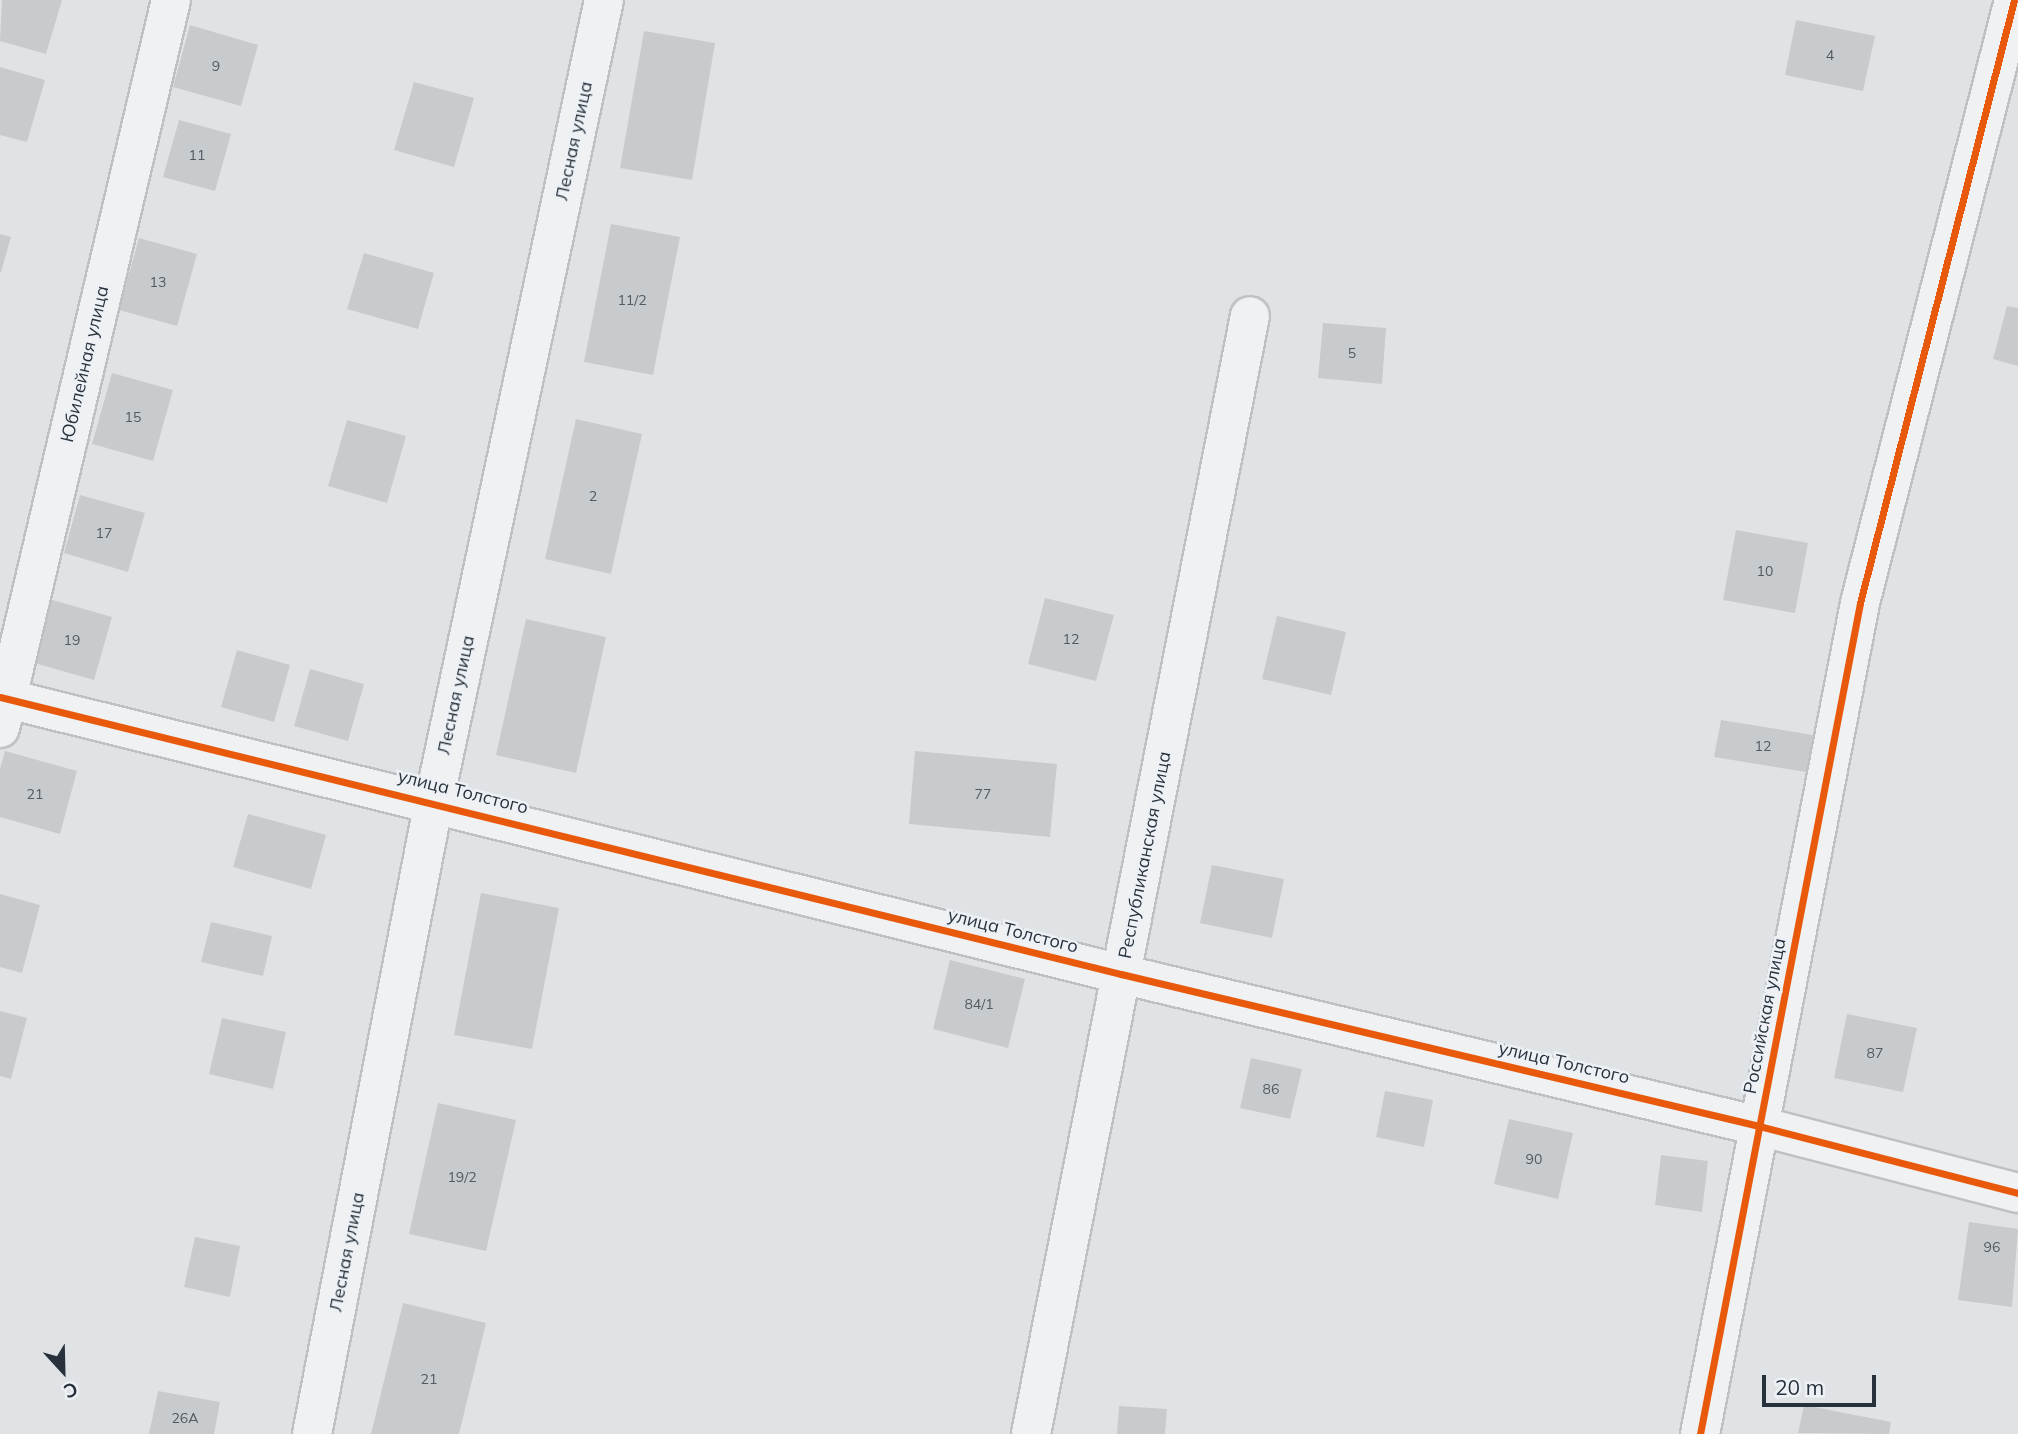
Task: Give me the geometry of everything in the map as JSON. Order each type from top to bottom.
[{"type":"street","name":"Юбилейная улица","points":[[2,708],[171,0]]},
{"type":"street","name":"Лесная улица","points":[[312,1434],[434,801],[604,0]]},
{"type":"street","name":"Российская улица","points":[[1700,1434],[1860,603],[2014,0]]},
{"type":"street","name":"Республиканская улица","points":[[1031,1434],[1250,316]]},
{"type":"street","name":"улица Толстого","points":[[2,708],[434,801],[1121,974],[1759,1126],[2018,1193]]},
{"type":"building","points":[[2,0],[62,0],[46,54],[0,41]]},
{"type":"building","points":[[1796,20],[1875,36],[1863,91],[1785,75]]},
{"type":"building","points":[[190,25],[258,45],[241,106],[173,87]]},
{"type":"building","points":[[644,31],[715,43],[692,180],[620,168]]},
{"type":"building","points":[[0,67],[45,80],[27,142],[0,135]]},
{"type":"building","points":[[414,82],[474,98],[454,167],[394,150]]},
{"type":"building","points":[[179,120],[231,134],[215,191],[163,177]]},
{"type":"building","points":[[611,224],[680,237],[653,375],[584,362]]},
{"type":"building","points":[[0,234],[11,237],[1,272],[0,272]]},
{"type":"building","points":[[139,238],[197,254],[177,326],[119,310]]},
{"type":"building","points":[[364,253],[434,273],[418,329],[347,309]]},
{"type":"building","points":[[2007,306],[2018,308],[2018,366],[1993,359]]},
{"type":"building","points":[[1323,323],[1386,328],[1382,384],[1318,378]]},
{"type":"building","points":[[112,373],[173,390],[153,461],[92,444]]},
{"type":"building","points":[[576,419],[642,434],[611,574],[545,559]]},
{"type":"building","points":[[347,420],[406,436],[387,503],[328,486]]},
{"type":"building","points":[[80,495],[145,513],[128,572],[64,553]]},
{"type":"building","points":[[1736,530],[1808,543],[1795,613],[1723,600]]},
{"type":"building","points":[[1045,598],[1114,615],[1096,681],[1028,664]]},
{"type":"building","points":[[49,599],[112,617],[94,680],[31,662]]},
{"type":"building","points":[[1277,616],[1346,632],[1331,695],[1262,679]]},
{"type":"building","points":[[526,619],[606,637],[576,773],[496,755]]},
{"type":"building","points":[[237,650],[290,665],[274,722],[221,707]]},
{"type":"building","points":[[310,669],[364,684],[348,741],[294,726]]},
{"type":"building","points":[[1721,720],[1813,735],[1806,772],[1714,757]]},
{"type":"building","points":[[5,751],[77,771],[60,834],[0,817],[0,769]]},
{"type":"building","points":[[915,751],[1057,764],[1050,837],[909,824]]},
{"type":"building","points":[[248,814],[326,835],[311,889],[233,867]]},
{"type":"building","points":[[1212,865],[1284,879],[1272,938],[1200,923]]},
{"type":"building","points":[[481,893],[559,908],[532,1049],[454,1035]]},
{"type":"building","points":[[0,894],[40,905],[22,973],[0,967]]},
{"type":"building","points":[[211,922],[272,936],[263,976],[201,962]]},
{"type":"building","points":[[950,960],[1025,979],[1008,1048],[933,1029]]},
{"type":"building","points":[[0,1011],[27,1018],[11,1079],[0,1076]]},
{"type":"building","points":[[1847,1014],[1917,1028],[1903,1092],[1834,1078]]},
{"type":"building","points":[[222,1018],[286,1032],[273,1089],[209,1074]]},
{"type":"building","points":[[1251,1058],[1302,1069],[1290,1119],[1240,1108]]},
{"type":"building","points":[[1385,1091],[1433,1100],[1424,1147],[1376,1137]]},
{"type":"building","points":[[438,1103],[516,1120],[486,1251],[409,1234]]},
{"type":"building","points":[[1509,1119],[1573,1133],[1558,1199],[1494,1184]]},
{"type":"building","points":[[1661,1155],[1708,1161],[1702,1212],[1655,1205]]},
{"type":"building","points":[[1969,1222],[2018,1229],[2012,1307],[1958,1300]]},
{"type":"building","points":[[195,1237],[240,1246],[230,1297],[184,1287]]},
{"type":"building","points":[[403,1303],[486,1323],[459,1434],[371,1434]]},
{"type":"building","points":[[158,1391],[220,1402],[214,1434],[149,1434]]},
{"type":"building","points":[[1804,1405],[1891,1422],[1889,1434],[1798,1433]]},
{"type":"building","points":[[1119,1406],[1167,1409],[1165,1434],[1117,1434]]},
{"type":"cycle path","points":[[1700,1434],[1860,603],[2014,0]]},
{"type":"cycle path","points":[[0,697],[1121,974],[1759,1126],[2018,1193]]}]
